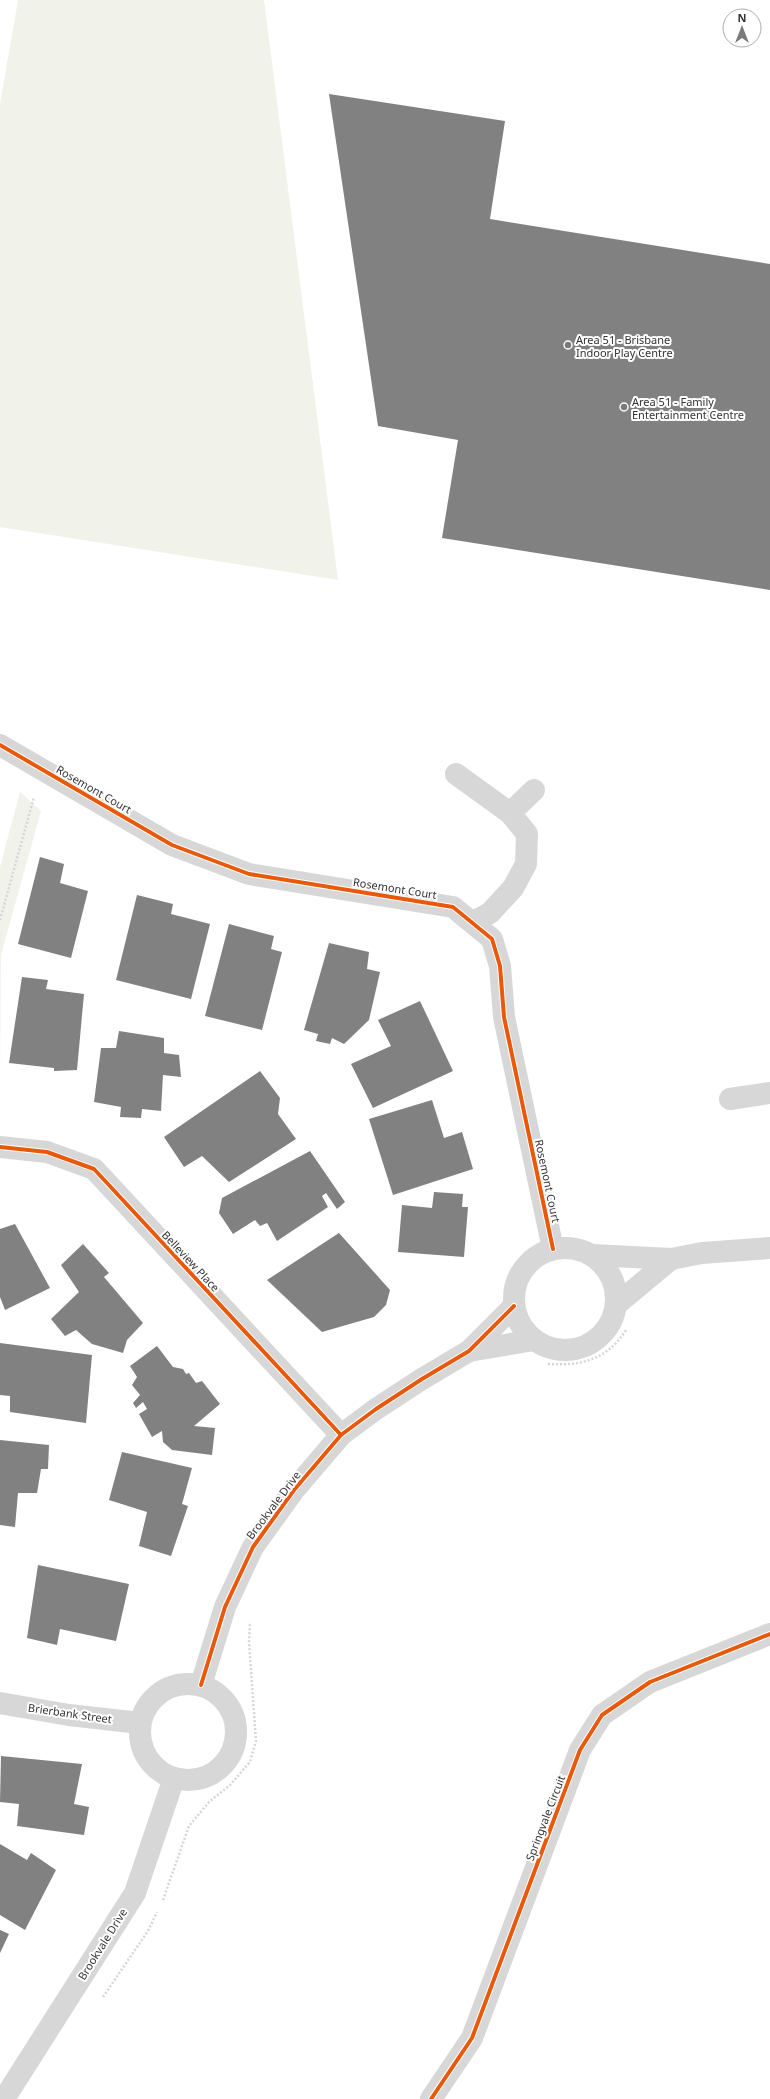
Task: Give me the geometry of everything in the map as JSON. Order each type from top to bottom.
[{"type":"street","name":"Rosemont Court","points":[[0,745],[172,845],[249,874],[453,906],[474,922],[492,939],[500,966],[504,1017],[553,1249]]},
{"type":"street","points":[[456,774],[510,813],[527,834],[526,864],[513,888],[490,913],[474,922]]},
{"type":"street","points":[[510,813],[534,790]]},
{"type":"street","points":[[730,1099],[770,1093]]},
{"type":"street","name":"Belleview Place","points":[[0,1147],[47,1152],[94,1169],[341,1435]]},
{"type":"street","points":[[593,1255],[611,1274],[617,1291],[617,1304],[612,1322],[602,1335],[588,1346],[572,1350],[554,1350],[534,1340],[522,1328],[514,1306],[514,1289],[520,1274],[532,1260],[553,1249],[571,1247],[593,1255],[671,1260],[702,1253],[770,1248]]},
{"type":"street","points":[[617,1304],[671,1260]]},
{"type":"street","name":"Brookvale Drive","points":[[201,1685],[225,1607],[253,1547],[294,1490],[341,1435],[415,1383],[469,1351],[514,1306]]},
{"type":"street","name":"Brookvale Drive","points":[[469,1351],[534,1340]]},
{"type":"street","name":"Springvale Circuit","points":[[431,2099],[472,2038],[580,1750],[602,1715],[650,1682],[770,1634]]},
{"type":"street","points":[[185,1683],[201,1685],[215,1691],[226,1702],[234,1715],[236,1730],[235,1745],[228,1758],[218,1770],[204,1777],[189,1780],[174,1778],[161,1772],[150,1763],[143,1750],[140,1737],[140,1723],[149,1704],[156,1695],[169,1687],[185,1683]]},
{"type":"street","name":"Brierbank Street","points":[[0,1703],[140,1723]]},
{"type":"street","name":"Brookvale Drive","points":[[4,2099],[135,1893],[174,1778]]},
{"type":"path","points":[[0,920],[41,769]]},
{"type":"path","points":[[542,1363],[569,1365],[591,1361],[613,1347],[628,1325]]},
{"type":"path","points":[[162,1903],[189,1826],[209,1802],[230,1785],[250,1762],[256,1741],[249,1642],[250,1620]]},
{"type":"path","points":[[99,2003],[148,1931],[158,1910]]},
{"type":"shaded area","points":[[18,0],[264,0],[338,580],[0,527],[0,104]]},
{"type":"shaded area","points":[[20,792],[41,811],[1,955],[0,1082],[0,867]]},
{"type":"building","name":"Area 51 - Brisbane Indoor Play Centre","points":[[329,94],[505,121],[490,219],[770,264],[770,590],[442,538],[458,440],[378,426]]},
{"type":"building","points":[[40,857],[64,864],[60,883],[88,891],[71,958],[18,944]]},
{"type":"building","points":[[137,895],[173,904],[171,914],[210,924],[191,999],[116,980]]},
{"type":"building","points":[[229,924],[274,936],[271,949],[282,952],[262,1030],[205,1016]]},
{"type":"building","points":[[329,943],[369,952],[367,969],[380,972],[369,1020],[344,1044],[332,1038],[330,1044],[316,1041],[318,1034],[304,1030]]},
{"type":"building","points":[[22,977],[48,980],[46,989],[84,994],[77,1070],[54,1071],[54,1068],[9,1063]]},
{"type":"building","points":[[420,1001],[453,1071],[373,1108],[351,1064],[391,1046],[378,1020]]},
{"type":"building","points":[[119,1031],[164,1038],[164,1053],[179,1055],[181,1077],[163,1075],[161,1111],[142,1109],[141,1118],[120,1117],[121,1107],[94,1102],[101,1048],[116,1048]]},
{"type":"building","points":[[260,1071],[280,1098],[278,1114],[296,1139],[229,1182],[202,1156],[184,1167],[164,1137]]},
{"type":"building","points":[[432,1100],[444,1138],[462,1132],[473,1169],[393,1195],[369,1119]]},
{"type":"building","points":[[310,1151],[345,1202],[337,1209],[326,1193],[322,1196],[328,1207],[277,1241],[267,1223],[260,1226],[255,1220],[233,1234],[219,1213],[222,1198]]},
{"type":"building","points":[[434,1192],[463,1194],[462,1207],[468,1207],[464,1257],[398,1252],[402,1205],[432,1208]]},
{"type":"building","points":[[15,1224],[50,1288],[5,1310],[0,1297],[0,1229]]},
{"type":"building","points":[[339,1233],[390,1290],[386,1305],[374,1317],[322,1332],[267,1280]]},
{"type":"building","points":[[83,1244],[109,1273],[104,1277],[143,1323],[127,1340],[123,1353],[92,1344],[76,1330],[65,1336],[51,1319],[79,1292],[61,1265]]},
{"type":"building","points":[[0,1343],[92,1355],[86,1423],[10,1412],[10,1396],[0,1395]]},
{"type":"building","points":[[157,1346],[173,1367],[183,1369],[186,1374],[189,1373],[196,1383],[202,1381],[220,1404],[194,1426],[215,1428],[212,1455],[172,1450],[163,1442],[162,1431],[152,1437],[139,1414],[147,1409],[143,1402],[136,1408],[133,1403],[140,1395],[132,1385],[137,1377],[130,1366]]},
{"type":"building","points":[[0,1440],[49,1445],[48,1469],[41,1469],[37,1493],[18,1493],[15,1527],[0,1525]]},
{"type":"building","points":[[122,1452],[192,1468],[182,1504],[188,1506],[171,1556],[139,1546],[147,1512],[109,1500]]},
{"type":"building","points":[[38,1565],[129,1584],[116,1641],[60,1629],[57,1645],[27,1638]]},
{"type":"building","points":[[1,1756],[82,1764],[74,1804],[89,1807],[84,1835],[17,1826],[19,1804],[0,1802]]},
{"type":"building","points":[[0,1844],[27,1860],[31,1853],[56,1870],[25,1930],[0,1915]]},
{"type":"building","points":[[0,1930],[9,1934],[0,1953]]},
{"type":"cycle path","points":[[0,745],[172,845],[249,874],[453,907],[492,939],[500,966],[504,1017],[553,1249]]},
{"type":"cycle path","points":[[0,1147],[47,1152],[94,1169],[341,1435]]},
{"type":"cycle path","points":[[201,1685],[225,1607],[253,1547],[294,1490],[341,1435],[376,1409],[469,1351],[514,1306]]},
{"type":"cycle path","points":[[431,2099],[472,2038],[580,1750],[602,1715],[650,1682],[770,1634]]},
{"type":"place","name":"Area 51 - Brisbane Indoor Play Centre","points":[[568,345]]},
{"type":"place","name":"Area 51 - Family Entertainment Centre","points":[[624,407]]}]
